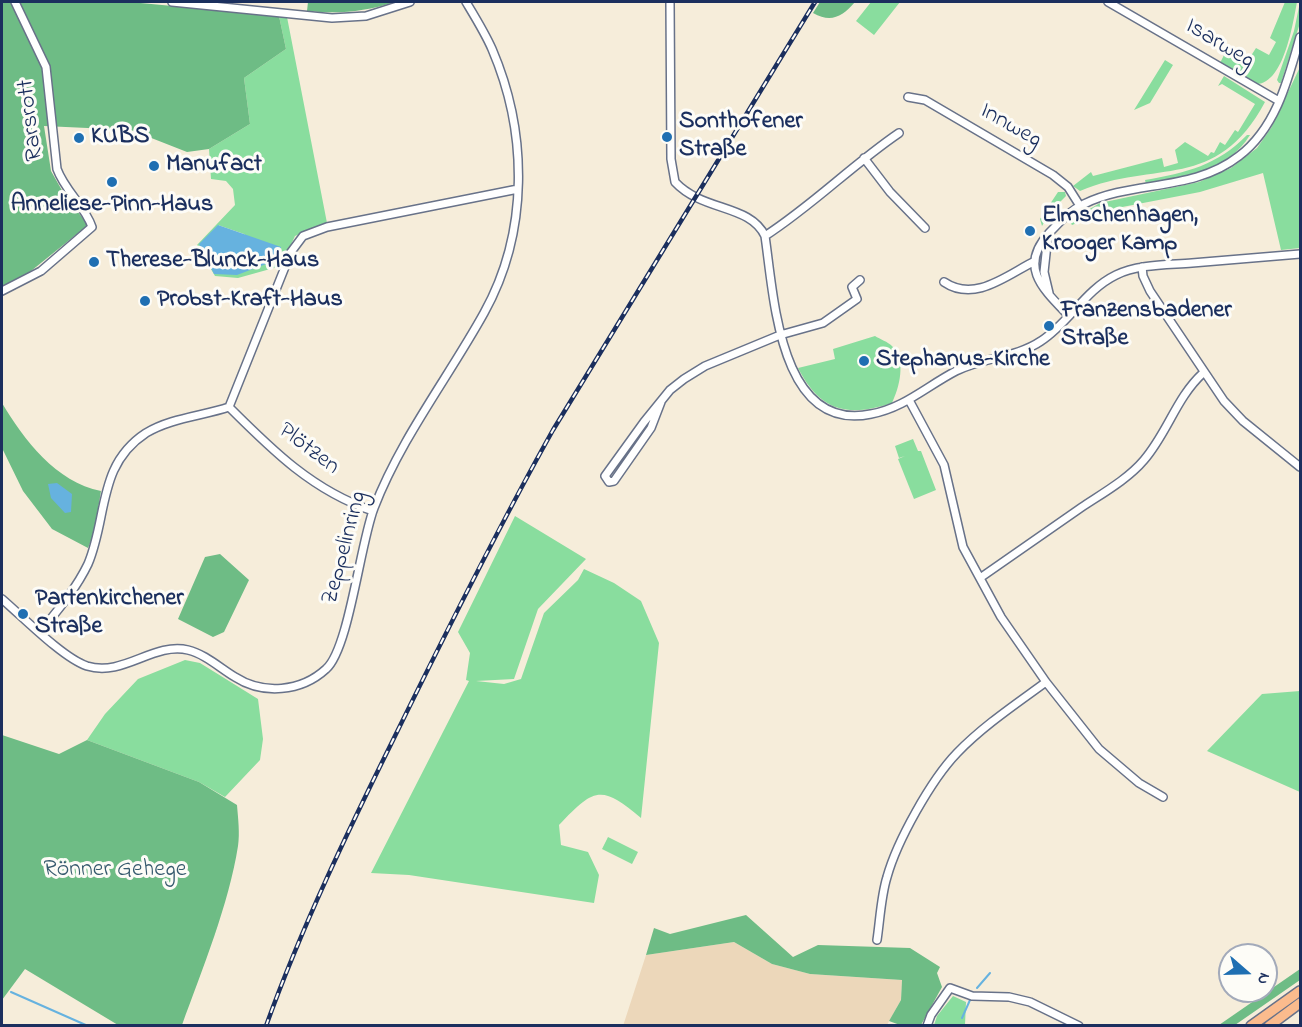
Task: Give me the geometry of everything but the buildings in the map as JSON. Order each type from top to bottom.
[{"type":"highway","points":[[1251,1026],[1300,991]]},
{"type":"highway","points":[[1269,1026],[1300,1004]]},
{"type":"street","name":"Rarsrott","points":[[2,291],[41,272],[92,227],[88,217],[62,182],[57,169],[46,67],[15,2]]},
{"type":"street","points":[[172,2],[332,18],[366,16],[410,2]]},
{"type":"street","name":"Zeppelinring","points":[[2,599],[72,658],[96,668],[114,668],[167,650],[182,649],[201,655],[238,679],[254,686],[279,689],[299,684],[327,669],[341,647],[373,511],[405,442],[491,300],[513,237],[519,189],[513,111],[492,48],[466,2]]},
{"type":"street","points":[[670,2],[671,173],[675,182],[694,198],[753,219],[765,236],[780,335],[800,384],[813,402],[826,410],[854,416],[871,415],[909,400],[966,366],[1032,346],[1052,333],[1100,285],[1116,275],[1142,267],[1300,254]]},
{"type":"street","name":"Isarweg","points":[[1108,2],[1279,101]]},
{"type":"street","points":[[1068,316],[1038,282],[1035,261],[1043,238],[1063,218],[1080,206],[1099,198],[1193,179],[1218,170],[1253,143],[1267,124],[1279,101],[1300,37]]},
{"type":"street","name":"Innweg","points":[[908,97],[925,100],[1053,175],[1068,187],[1080,206]]},
{"type":"street","points":[[765,236],[807,208],[864,158],[899,133]]},
{"type":"street","points":[[864,158],[890,192],[925,228]]},
{"type":"street","points":[[40,632],[68,598],[88,563],[97,535],[107,483],[121,457],[132,445],[161,426],[230,407],[291,252],[303,236],[327,227],[519,189]]},
{"type":"street","points":[[1048,235],[1044,272],[1048,293]]},
{"type":"street","points":[[944,282],[961,290],[982,288],[1035,261]]},
{"type":"street","points":[[1142,267],[1143,276],[1150,291],[1224,401],[1243,421],[1300,467]]},
{"type":"street","points":[[661,402],[651,428],[614,481],[609,482],[605,476],[661,402],[684,379],[705,366],[780,335],[823,323],[857,299],[852,287],[860,280]]},
{"type":"street","points":[[980,578],[1121,481],[1143,461],[1156,445],[1177,404],[1203,373]]},
{"type":"street","points":[[909,400],[944,465],[963,547],[1001,617],[1046,682],[1099,750],[1163,798]]},
{"type":"street","name":"Plötzen","points":[[230,407],[298,473],[328,491],[373,511]]},
{"type":"street","points":[[877,940],[886,878],[904,834],[939,777],[961,749],[995,719],[1046,682]]},
{"type":"street","points":[[927,1026],[931,1015],[950,988],[972,996],[1009,997],[1030,1002],[1079,1026]]},
{"type":"shaded area","points":[[734,942],[772,964],[810,974],[902,980],[901,1000],[887,1025],[623,1026],[646,955]]},
{"type":"green space","points":[[2,2],[130,2],[279,16],[286,49],[244,78],[250,124],[209,149],[187,152],[131,130],[44,126],[51,171],[64,194],[88,225],[31,271],[2,288]]},
{"type":"green space","points":[[308,2],[395,2],[362,10],[330,12],[307,11]]},
{"type":"green space","points":[[820,2],[855,2],[841,15],[825,18],[813,13]]},
{"type":"green space","points":[[871,2],[900,2],[874,35],[856,21]]},
{"type":"green space","points":[[1285,2],[1297,2],[1286,51],[1274,74],[1266,81],[1257,84],[1220,63],[1225,53],[1245,65],[1256,48],[1269,55],[1276,42],[1270,38]]},
{"type":"green space","points":[[1300,2],[1300,23],[1281,83],[1279,83],[1277,80],[1294,31]]},
{"type":"green space","points":[[279,16],[287,17],[327,223],[295,236],[281,266],[238,278],[215,276],[197,245],[235,205],[233,189],[226,181],[211,179],[209,149],[250,124],[244,78],[286,49]],"holes":[[[218,225],[244,234],[274,261],[260,265]]]},
{"type":"green space","points":[[1165,60],[1173,65],[1150,103],[1134,110]]},
{"type":"green space","points":[[1300,67],[1300,248],[1281,250],[1263,173],[1200,192],[1112,209],[1072,225],[1069,221],[1100,203],[1199,182],[1231,168],[1257,148],[1271,128]]},
{"type":"green space","points":[[1224,76],[1265,102],[1246,131],[1226,150],[1205,162],[1183,169],[1134,176],[1080,191],[1073,186],[1091,172],[1093,176],[1162,158],[1164,167],[1178,163],[1175,150],[1185,142],[1208,156],[1211,152],[1214,153],[1220,142],[1225,145],[1235,130],[1238,132],[1255,104],[1222,84],[1218,86]]},
{"type":"green space","points":[[1250,135],[1241,147],[1217,165],[1190,175],[1146,184],[1145,180],[1188,171],[1213,161]]},
{"type":"green space","points":[[1058,192],[1065,192],[1066,196],[1051,211],[1042,226],[1040,219]]},
{"type":"green space","points":[[875,336],[892,346],[899,359],[899,382],[892,403],[861,410],[836,407],[816,394],[798,368],[835,359],[833,349]]},
{"type":"green space","points":[[2,403],[20,431],[43,458],[70,479],[101,491],[94,534],[88,548],[52,529],[23,491],[2,448]]},
{"type":"green space","points":[[913,439],[918,451],[921,451],[936,490],[914,499],[898,459],[905,456],[899,458],[895,446]]},
{"type":"green space","points":[[515,516],[586,559],[538,609],[514,679],[476,681],[504,684],[521,679],[544,613],[578,580],[584,569],[614,583],[641,601],[659,643],[641,818],[616,800],[598,795],[581,804],[559,825],[561,845],[588,852],[599,875],[594,903],[409,875],[371,873],[469,681],[466,680],[470,653],[458,632]]},
{"type":"green space","points":[[220,554],[249,580],[224,632],[213,637],[178,619],[205,557]]},
{"type":"green space","points":[[185,660],[200,663],[258,699],[263,739],[260,760],[225,797],[199,782],[87,740],[105,714],[138,679]]},
{"type":"green space","points":[[1300,691],[1300,792],[1207,751],[1262,694]]},
{"type":"green space","name":"Rönner Gehege","points":[[2,735],[59,754],[87,740],[199,782],[237,805],[239,841],[234,868],[214,937],[182,1025],[118,1025],[25,969],[2,1000]]},
{"type":"green space","points":[[608,837],[638,852],[632,864],[602,849]]},
{"type":"green space","points":[[746,915],[793,957],[818,945],[910,948],[940,967],[937,973],[942,987],[921,1025],[900,1025],[889,1021],[901,1000],[902,980],[810,974],[772,964],[734,942],[646,955],[654,928],[670,934]]},
{"type":"green space","points":[[1300,969],[1300,980],[1278,995],[1278,984]]},
{"type":"green space","points":[[953,996],[966,1002],[965,1025],[934,1025],[937,1016]]},
{"type":"green space","points":[[1251,1003],[1267,1003],[1235,1025],[1219,1025]]},
{"type":"water","points":[[218,225],[281,247],[280,254],[274,261],[237,275],[214,274],[199,244]]},
{"type":"water","points":[[57,483],[72,494],[71,512],[65,513],[51,498],[48,484]]},
{"type":"waterway","points":[[977,988],[990,973]]},
{"type":"waterway","points":[[11,992],[88,1026]]},
{"type":"waterway","points":[[962,1018],[970,1000]]},
{"type":"railway","points":[[266,1026],[310,915],[343,843],[433,658],[512,505],[553,430],[815,2]]},
{"type":"place","name":"Sonthofener Straße","points":[[667,137]]},
{"type":"place","name":"KUBS","points":[[79,138]]},
{"type":"place","name":"Manufact","points":[[154,166]]},
{"type":"place","name":"Anneliese-Pinn-Haus","points":[[112,182]]},
{"type":"place","name":"Elmschenhagen, Krooger Kamp","points":[[1030,231]]},
{"type":"place","name":"Therese-Blunck-Haus","points":[[94,262]]},
{"type":"place","name":"Probst-Kraft-Haus","points":[[145,301]]},
{"type":"place","name":"Franzensbadener Straße","points":[[1049,326]]},
{"type":"place","name":"Stephanus-Kirche","points":[[864,361]]},
{"type":"place","name":"Partenkirchener Straße","points":[[23,614]]}]
